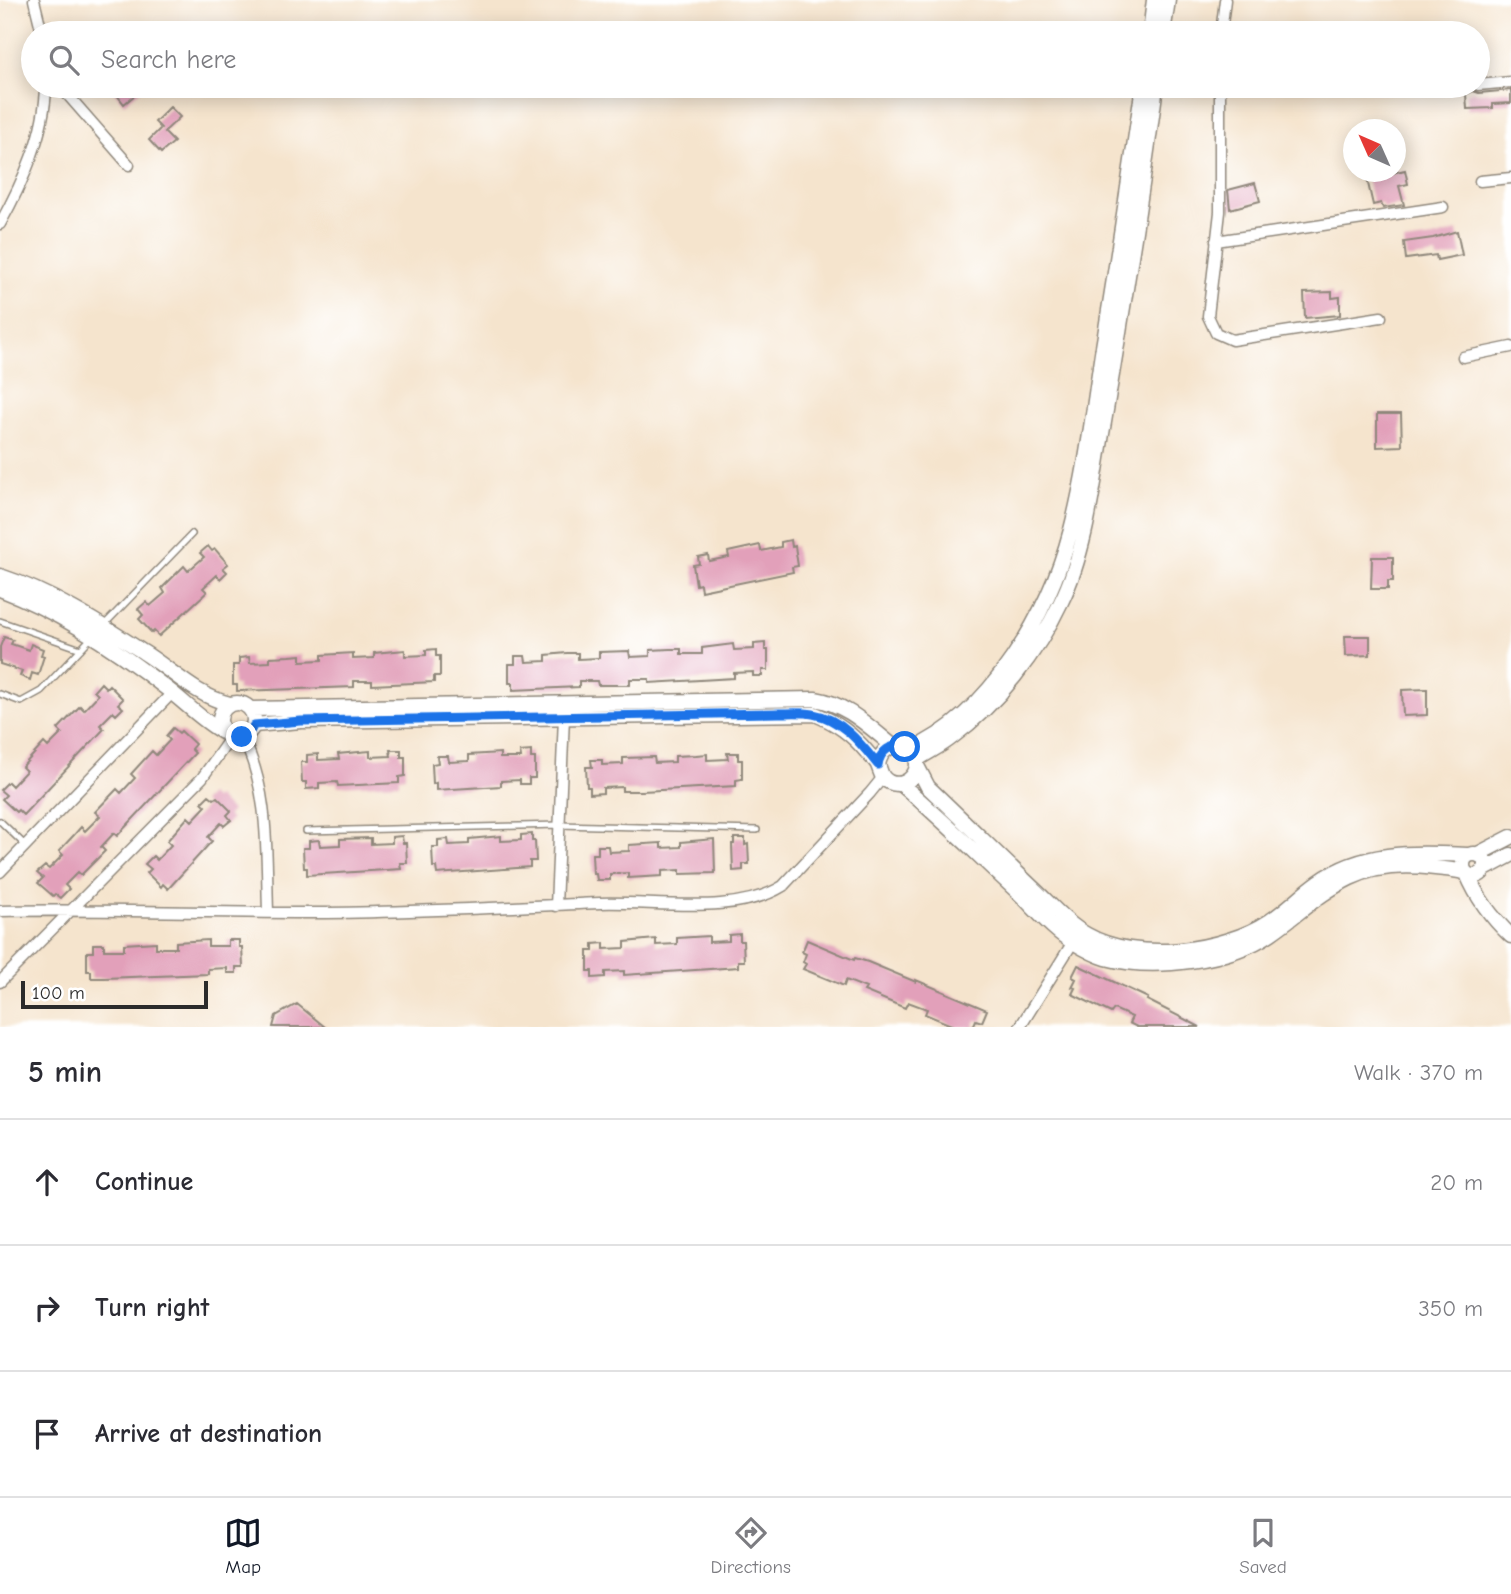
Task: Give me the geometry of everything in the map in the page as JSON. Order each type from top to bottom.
[{"type":"street","points":[[34,0],[39,21]]},
{"type":"street","points":[[1151,21],[1154,0]]},
{"type":"street","points":[[1165,21],[1168,0]]},
{"type":"street","points":[[1222,21],[1225,0]]},
{"type":"street","points":[[1490,84],[1511,82]]},
{"type":"street","points":[[0,224],[18,190],[42,126],[45,98]]},
{"type":"street","points":[[70,98],[129,165]]},
{"type":"street","points":[[901,783],[912,777],[914,759],[931,740],[992,687],[1025,640],[1049,589],[1071,531],[1120,248],[1141,98]]},
{"type":"street","points":[[914,759],[952,737],[990,705],[1022,666],[1051,623],[1063,598],[1083,539],[1096,471],[1133,250],[1154,98]]},
{"type":"street","points":[[1220,98],[1220,212],[1208,316],[1210,325],[1223,338],[1241,340],[1381,317]]},
{"type":"street","points":[[1480,181],[1511,178]]},
{"type":"street","points":[[1216,241],[1443,207]]},
{"type":"street","points":[[1463,357],[1511,347]]},
{"type":"street","points":[[0,576],[40,591],[98,631],[202,694],[230,704],[242,703],[251,709],[815,699],[832,701],[892,746]]},
{"type":"street","points":[[0,589],[98,631],[213,727],[233,736]]},
{"type":"street","points":[[0,872],[173,693]]},
{"type":"street","points":[[230,704],[219,718],[222,729],[252,755],[262,802],[268,912]]},
{"type":"street","points":[[0,982],[202,778],[233,736],[251,730],[254,725],[251,709]]},
{"type":"street","points":[[254,725],[301,721],[815,714],[835,723],[855,737],[888,781],[901,783],[1073,942],[1105,958],[1123,961],[1167,963],[1202,959],[1254,943],[1325,892],[1350,877],[1376,869],[1404,866],[1474,872],[1511,855]]},
{"type":"street","points":[[556,905],[564,717]]},
{"type":"street","points":[[0,911],[462,910],[556,905],[746,902],[766,896],[783,886],[800,870],[870,793],[880,771],[882,752],[899,745],[914,759],[928,787],[1072,925],[1104,944],[1137,950],[1175,950],[1230,941],[1270,921],[1339,870],[1377,856],[1402,853],[1472,855],[1485,862],[1474,872]]},
{"type":"street","points":[[1511,837],[1472,855],[1462,865],[1474,872],[1482,902],[1511,936]]},
{"type":"street","points":[[1020,1027],[1073,942]]},
{"type":"lane","points":[[0,694],[21,702],[41,691],[192,534]]},
{"type":"lane","points":[[0,621],[81,649]]},
{"type":"lane","points":[[0,821],[25,845]]},
{"type":"lane","points":[[306,831],[559,825],[757,830]]},
{"type":"building","points":[[1511,90],[1511,103],[1493,104],[1493,108],[1467,109],[1466,98],[1490,98],[1490,92]]},
{"type":"building","points":[[119,98],[131,98],[124,104]]},
{"type":"building","points":[[170,107],[180,117],[164,132],[174,142],[161,153],[149,140],[161,128],[155,122]]},
{"type":"building","points":[[1406,175],[1408,184],[1399,186],[1404,205],[1383,208],[1381,203],[1373,205],[1368,182],[1406,182]]},
{"type":"building","points":[[1255,183],[1260,201],[1230,209],[1228,190]]},
{"type":"building","points":[[1457,231],[1462,255],[1437,260],[1436,255],[1406,259],[1404,242]]},
{"type":"building","points":[[1332,292],[1332,298],[1340,297],[1340,315],[1305,318],[1304,293]]},
{"type":"building","points":[[1377,414],[1401,414],[1402,446],[1377,447]]},
{"type":"building","points":[[791,540],[792,547],[795,546],[798,566],[792,567],[793,572],[701,591],[700,584],[696,585],[693,565],[699,564],[698,557],[708,555],[709,561],[729,557],[728,552],[760,545],[761,551],[781,547],[781,542]]},
{"type":"building","points":[[208,546],[212,551],[215,549],[228,564],[223,568],[227,572],[220,579],[217,575],[203,588],[207,592],[159,636],[154,631],[152,633],[139,619],[143,615],[138,609],[146,602],[150,606],[165,593],[162,588],[184,566],[188,571],[204,557],[200,553]]},
{"type":"building","points":[[1372,557],[1393,557],[1393,581],[1388,581],[1388,589],[1371,589]]},
{"type":"building","points":[[1345,636],[1370,636],[1370,655],[1346,656]]},
{"type":"building","points":[[4,637],[13,640],[11,644],[29,650],[31,644],[43,649],[41,655],[44,656],[38,675],[32,673],[30,680],[20,676],[22,671],[0,664],[0,647]]},
{"type":"building","points":[[765,643],[765,650],[768,650],[768,670],[762,670],[762,676],[753,676],[753,672],[734,673],[734,678],[649,683],[649,679],[630,679],[630,685],[598,685],[597,681],[579,681],[579,687],[513,690],[513,683],[509,683],[509,664],[515,664],[515,656],[525,656],[526,662],[546,661],[546,655],[567,653],[578,653],[578,659],[599,658],[599,652],[629,651],[630,657],[650,656],[650,650],[670,649],[681,649],[681,654],[702,654],[702,648],[733,644],[734,650],[754,649],[754,644]]},
{"type":"building","points":[[436,649],[436,656],[440,656],[440,676],[434,676],[434,682],[372,685],[372,681],[354,681],[354,687],[237,691],[237,685],[233,685],[233,665],[239,665],[239,658],[249,657],[250,663],[270,662],[270,657],[301,655],[301,661],[322,660],[322,655],[353,653],[353,659],[374,658],[374,653],[405,650],[405,656],[426,655],[426,650]]},
{"type":"building","points":[[101,683],[106,688],[109,685],[123,699],[118,704],[123,708],[116,715],[113,712],[100,725],[104,729],[23,815],[18,810],[16,812],[2,799],[6,795],[0,790],[8,782],[12,786],[26,771],[22,767],[44,743],[48,747],[62,733],[58,729],[80,706],[84,710],[98,695],[94,691]]},
{"type":"building","points":[[1427,689],[1427,715],[1403,716],[1402,690]]},
{"type":"building","points":[[173,728],[179,733],[181,731],[195,744],[191,749],[195,753],[117,836],[114,833],[101,847],[105,851],[81,875],[78,872],[65,885],[69,889],[60,898],[55,894],[53,896],[38,883],[43,878],[37,873],[45,866],[49,869],[63,855],[59,851],[81,827],[85,831],[100,816],[95,812],[117,789],[121,793],[135,778],[131,774],[152,751],[156,755],[170,740],[166,736]]},
{"type":"building","points":[[390,750],[401,750],[401,757],[405,757],[405,776],[399,777],[399,783],[338,786],[337,782],[319,783],[319,788],[306,789],[306,782],[302,782],[301,762],[307,762],[307,755],[318,754],[318,760],[339,759],[338,754],[370,751],[370,757],[391,756]]},
{"type":"building","points":[[531,751],[531,758],[535,758],[535,778],[529,778],[529,784],[520,784],[520,780],[501,781],[501,786],[436,790],[436,783],[433,784],[432,764],[438,763],[437,756],[448,756],[449,762],[469,761],[469,755],[500,753],[500,758],[521,758],[520,752]]},
{"type":"building","points":[[727,753],[738,753],[738,760],[742,760],[742,779],[736,780],[736,786],[642,791],[622,791],[622,787],[603,788],[603,793],[590,794],[590,787],[587,787],[586,767],[592,767],[591,760],[602,760],[602,765],[623,764],[623,758],[654,757],[655,763],[675,762],[675,756],[707,754],[707,760],[728,759]]},
{"type":"building","points":[[209,795],[214,799],[217,797],[231,811],[227,815],[231,820],[224,826],[221,823],[208,837],[212,841],[168,889],[163,884],[161,887],[147,873],[151,869],[145,864],[153,856],[157,860],[171,845],[167,841],[188,817],[192,821],[206,806],[202,802]]},
{"type":"building","points":[[532,834],[536,861],[530,861],[530,867],[437,874],[436,867],[433,867],[432,847],[438,847],[438,840],[448,839],[449,845],[469,844],[469,839],[501,836],[501,841],[521,840],[521,835]]},
{"type":"building","points":[[402,836],[403,843],[406,843],[407,863],[400,863],[401,869],[307,875],[307,868],[304,868],[303,848],[309,848],[309,841],[319,840],[320,846],[340,845],[340,839],[371,838],[371,844],[392,843],[392,837]]},
{"type":"building","points":[[734,838],[745,838],[745,845],[748,844],[749,864],[743,864],[743,870],[733,871]]},
{"type":"building","points":[[714,839],[715,873],[680,874],[680,870],[662,871],[662,876],[628,878],[628,873],[610,874],[610,880],[597,880],[596,874],[593,874],[592,854],[598,854],[598,846],[608,846],[609,852],[629,851],[629,845],[661,843],[661,848],[681,847],[681,842]]},
{"type":"building","points":[[740,934],[744,961],[738,961],[738,967],[624,975],[624,971],[605,972],[605,977],[592,978],[592,971],[588,971],[588,951],[593,951],[593,944],[604,943],[604,949],[625,948],[625,942],[656,939],[656,945],[677,944],[677,938],[709,936],[709,942],[729,941],[729,935]]},
{"type":"building","points":[[208,940],[208,946],[228,946],[228,940],[239,940],[243,967],[236,967],[236,973],[227,973],[227,968],[208,969],[208,974],[104,978],[91,978],[91,971],[87,971],[87,952],[93,952],[93,944],[104,944],[104,950],[124,950],[124,944],[156,942],[156,948],[176,948],[176,942]]},
{"type":"building","points":[[807,940],[854,960],[855,958],[868,962],[916,980],[987,1010],[982,1022],[976,1020],[973,1027],[956,1027],[925,1014],[927,1009],[908,1002],[905,1008],[864,991],[866,988],[846,980],[844,986],[803,969],[806,954],[802,952]]},
{"type":"building","points":[[1078,965],[1148,998],[1147,1000],[1200,1027],[1137,1027],[1129,1023],[1132,1017],[1114,1009],[1111,1013],[1072,994],[1076,979],[1072,977]]},
{"type":"building","points":[[297,1004],[325,1027],[273,1027],[276,1016]]},
{"type":"route","points":[[242,737],[254,725],[301,721],[779,713],[815,714],[835,723],[855,737],[878,765],[882,752],[887,748],[899,745],[905,747]]}]
